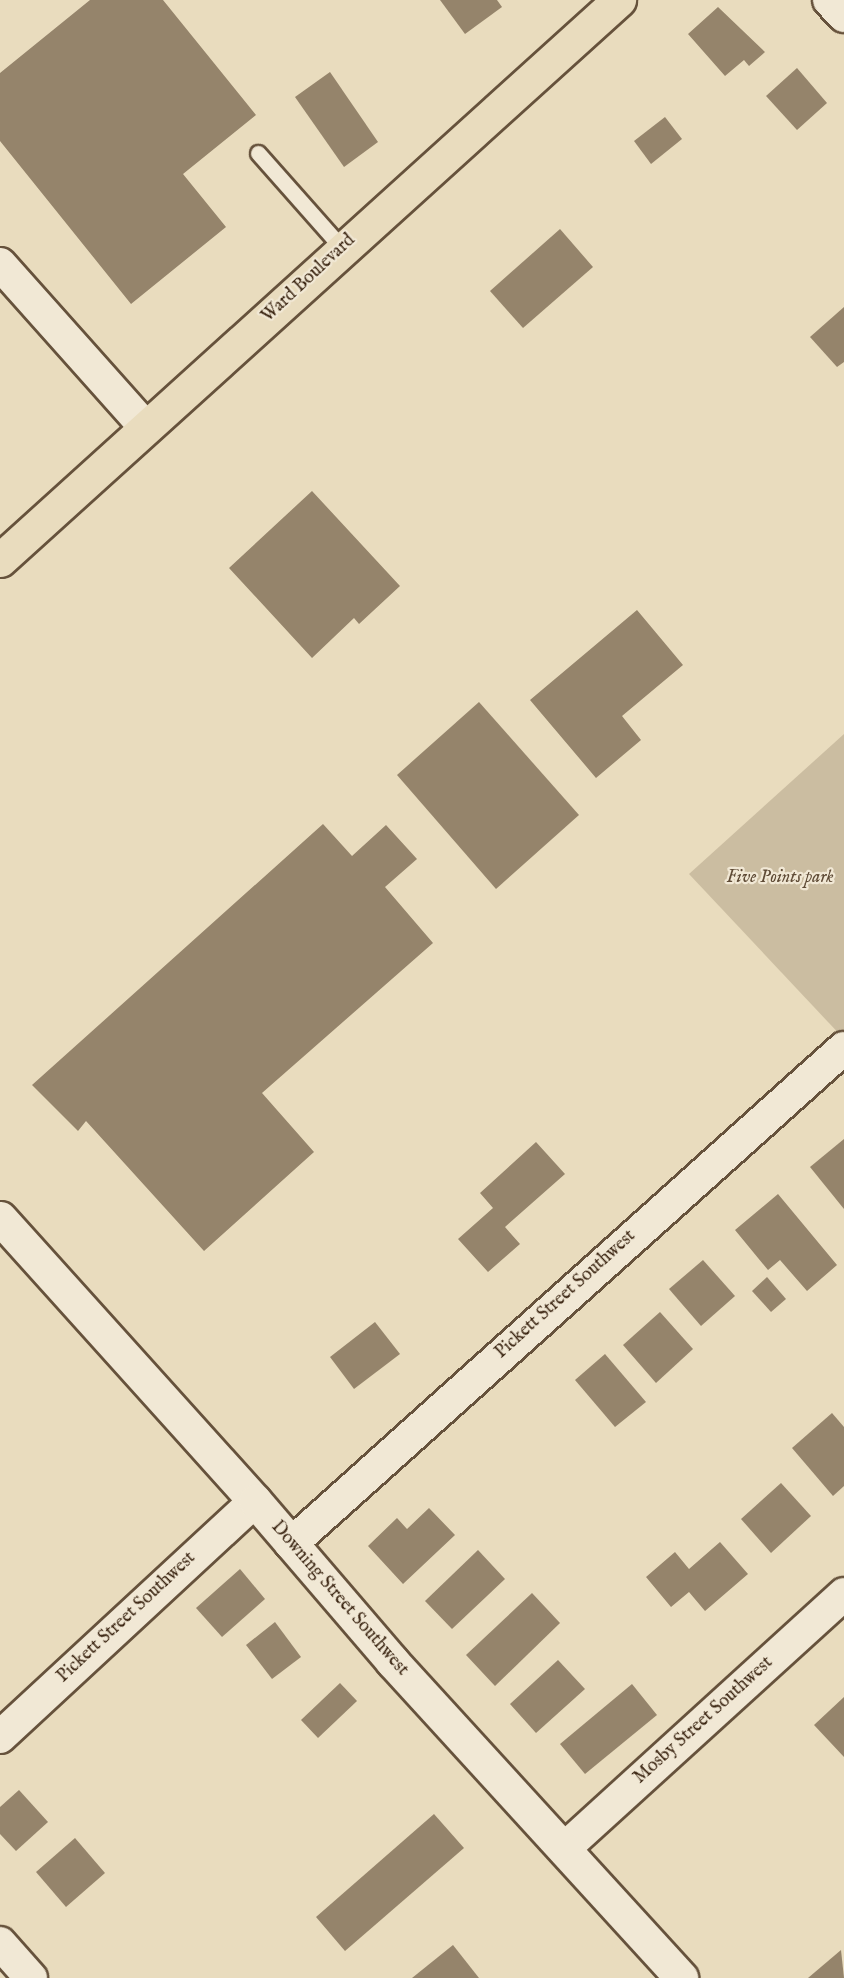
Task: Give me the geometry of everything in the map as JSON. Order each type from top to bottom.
[{"type":"main road","name":"Ward Boulevard","points":[[0,560],[342,248],[619,0]]},
{"type":"street","points":[[829,0],[844,16]]},
{"type":"street","points":[[0,264],[146,429]]},
{"type":"street","name":"Pickett Street Southwest","points":[[291,1544],[844,1048]]},
{"type":"street","name":"Downing Street Southwest","points":[[0,1218],[681,1978]]},
{"type":"street","name":"Pickett Street Southwest","points":[[0,1737],[255,1500]]},
{"type":"street","name":"Mosby Street Southwest","points":[[564,1849],[844,1594]]},
{"type":"street","points":[[0,1943],[31,1978]]},
{"type":"lane","points":[[258,153],[342,248]]},
{"type":"green space","name":"Five Points park","points":[[844,734],[844,1039],[689,874]]},
{"type":"building","points":[[90,0],[163,0],[256,115],[183,174],[226,227],[131,304],[0,141],[0,73]]},
{"type":"building","points":[[440,0],[497,0],[502,7],[465,34]]},
{"type":"building","points":[[718,7],[765,52],[749,66],[744,60],[725,76],[688,34]]},
{"type":"building","points":[[797,68],[827,103],[797,130],[766,96]]},
{"type":"building","points":[[330,72],[378,142],[344,167],[295,97]]},
{"type":"building","points":[[665,117],[682,139],[651,164],[634,141]]},
{"type":"building","points":[[560,229],[593,267],[523,328],[490,291]]},
{"type":"building","points":[[844,307],[844,362],[837,367],[810,337]]},
{"type":"building","points":[[312,491],[400,586],[359,624],[354,618],[312,658],[229,568]]},
{"type":"building","points":[[637,610],[683,665],[622,716],[641,740],[596,778],[530,700]]},
{"type":"building","points":[[479,702],[579,815],[496,889],[397,775]]},
{"type":"building","points":[[323,824],[352,856],[386,825],[417,859],[385,887],[433,943],[262,1093],[314,1152],[204,1251],[86,1121],[78,1131],[32,1085]]},
{"type":"building","points":[[844,1139],[844,1209],[810,1167]]},
{"type":"building","points":[[536,1142],[565,1174],[505,1227],[520,1244],[488,1272],[458,1239],[493,1208],[480,1193]]},
{"type":"building","points":[[778,1194],[837,1265],[807,1291],[780,1260],[768,1270],[735,1230]]},
{"type":"building","points":[[703,1260],[735,1296],[701,1326],[669,1289]]},
{"type":"building","points":[[767,1277],[786,1299],[771,1312],[752,1291]]},
{"type":"building","points":[[660,1312],[693,1349],[656,1383],[623,1345]]},
{"type":"building","points":[[375,1322],[400,1354],[354,1389],[330,1357]]},
{"type":"building","points":[[605,1354],[646,1402],[615,1427],[575,1380]]},
{"type":"building","points":[[832,1413],[844,1427],[844,1486],[833,1496],[792,1448]]},
{"type":"building","points":[[781,1483],[811,1516],[771,1553],[741,1519]]},
{"type":"building","points":[[429,1508],[455,1535],[403,1584],[368,1546],[397,1518],[407,1529]]},
{"type":"building","points":[[720,1542],[748,1574],[705,1611],[689,1592],[671,1607],[646,1577],[675,1552],[689,1569]]},
{"type":"building","points":[[478,1550],[505,1579],[452,1629],[425,1601]]},
{"type":"building","points":[[240,1569],[265,1599],[222,1637],[196,1608]]},
{"type":"building","points":[[532,1593],[560,1623],[495,1686],[466,1655]]},
{"type":"building","points":[[275,1622],[301,1657],[272,1679],[246,1645]]},
{"type":"building","points":[[558,1660],[585,1689],[536,1733],[510,1704]]},
{"type":"building","points":[[340,1683],[357,1701],[318,1738],[301,1720]]},
{"type":"building","points":[[632,1684],[657,1715],[585,1774],[560,1744]]},
{"type":"building","points":[[844,1697],[844,1757],[814,1725]]},
{"type":"building","points":[[19,1790],[48,1822],[16,1851],[0,1834],[0,1807]]},
{"type":"building","points":[[434,1814],[464,1848],[345,1951],[316,1917]]},
{"type":"building","points":[[75,1838],[105,1873],[66,1907],[36,1872]]},
{"type":"building","points":[[453,1945],[479,1978],[412,1978]]},
{"type":"building","points":[[841,1950],[844,1978],[808,1978]]}]
